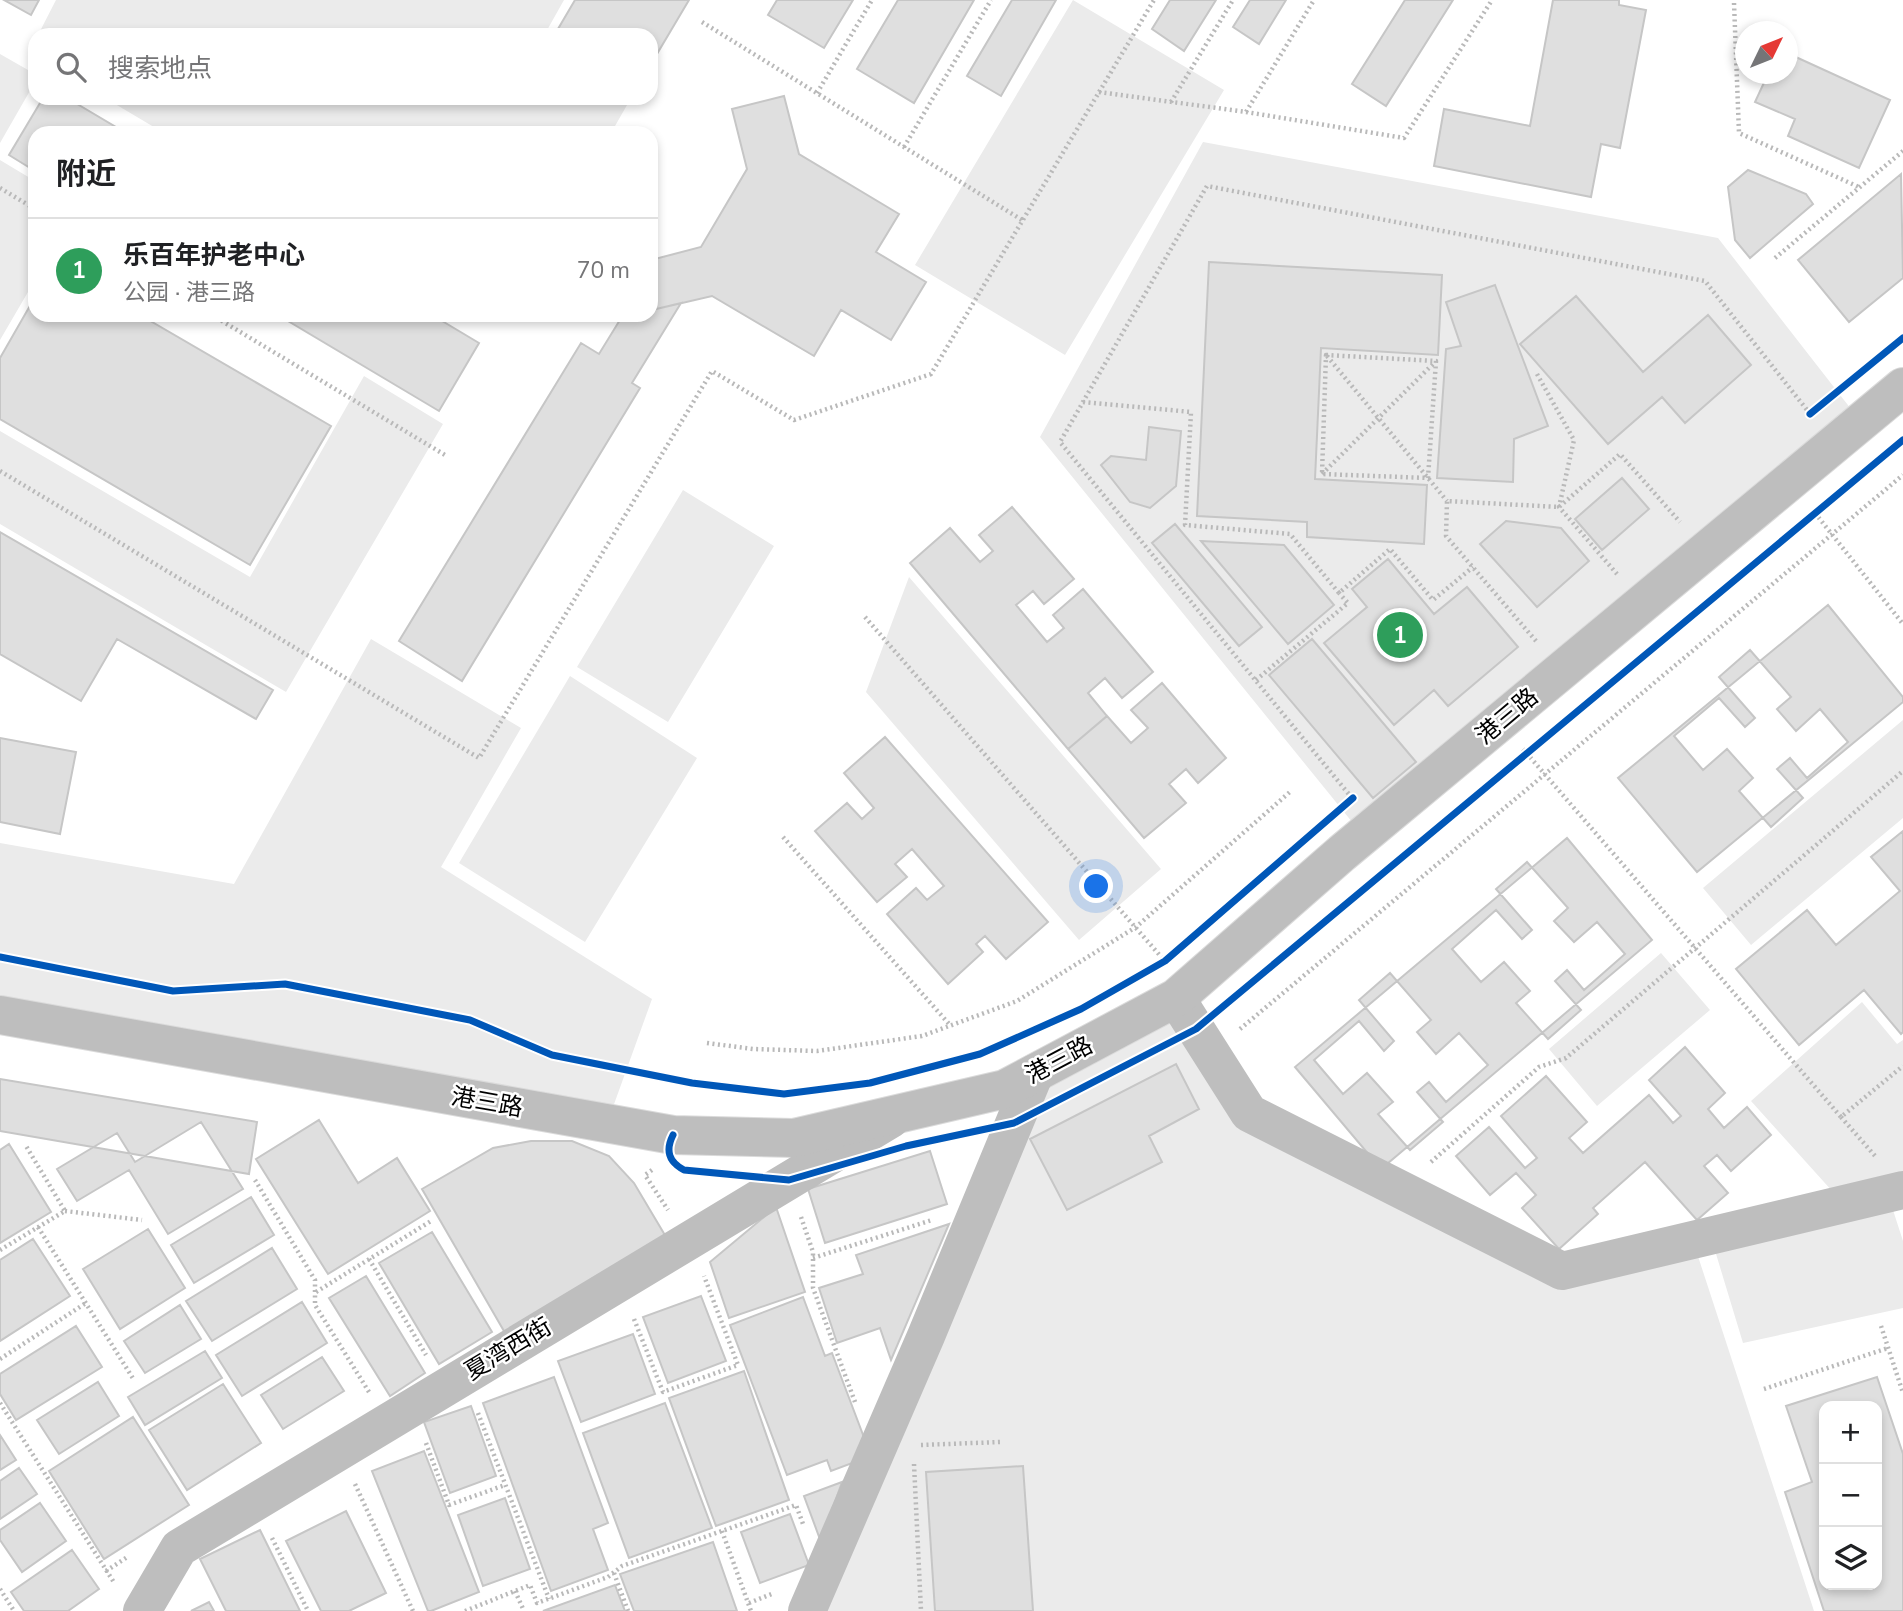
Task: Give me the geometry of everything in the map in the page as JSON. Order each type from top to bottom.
[{"type":"main road","name":"港三路","points":[[0,1015],[671,1147],[794,1138],[1005,1089],[1177,998],[1357,809],[1500,722],[1903,387]]},
{"type":"main road","points":[[1177,998],[1249,1113],[1562,1271],[1903,1189]]},
{"type":"main road","points":[[807,1611],[1035,1073]]},
{"type":"main road","name":"夏湾西街","points":[[131,1601],[179,1548],[340,1451],[460,1396],[620,1282],[901,1113]]},
{"type":"path","points":[[817,93],[872,0]]},
{"type":"path","points":[[904,147],[990,0]]},
{"type":"path","points":[[0,471],[480,758],[712,371],[794,420],[932,374],[1154,0]]},
{"type":"path","points":[[1171,102],[1233,0]]},
{"type":"path","points":[[1246,112],[1314,0]]},
{"type":"path","points":[[1099,92],[1246,112],[1404,138],[1492,0]]},
{"type":"path","points":[[1734,3],[1739,133],[1859,187]]},
{"type":"path","points":[[702,22],[1023,220]]},
{"type":"path","points":[[1775,258],[1903,151]]},
{"type":"path","points":[[1357,809],[1256,680],[1060,442],[1207,186],[1705,281],[1833,445]]},
{"type":"path","points":[[0,188],[28,205]]},
{"type":"path","points":[[224,322],[445,455]]},
{"type":"path","points":[[1326,355],[1436,361]]},
{"type":"path","points":[[1326,355],[1447,501],[1446,536],[1537,642]]},
{"type":"path","points":[[1322,474],[1326,355]]},
{"type":"path","points":[[1322,474],[1436,361]]},
{"type":"path","points":[[1428,478],[1436,361]]},
{"type":"path","points":[[1537,374],[1574,440],[1559,507]]},
{"type":"path","points":[[1083,402],[1191,412],[1185,525],[1290,534],[1348,603],[1256,680]]},
{"type":"path","points":[[1810,414],[1821,406]]},
{"type":"path","points":[[1447,501],[1559,507],[1620,454],[1681,522]]},
{"type":"path","points":[[1322,474],[1428,478]]},
{"type":"path","points":[[1211,1053],[1903,475]]},
{"type":"path","points":[[1805,522],[1824,506]]},
{"type":"path","points":[[1559,507],[1618,575]]},
{"type":"path","points":[[1815,513],[1903,624]]},
{"type":"path","points":[[1339,593],[1390,549],[1433,600],[1473,567]]},
{"type":"path","points":[[865,617],[1165,961]]},
{"type":"path","points":[[1500,722],[1879,1160]]},
{"type":"path","points":[[1516,762],[1538,744]]},
{"type":"path","points":[[1400,1188],[1539,1067],[1566,1058],[1903,771]]},
{"type":"path","points":[[707,1043],[753,1049],[817,1051],[922,1036],[1017,1001],[1136,927],[1291,791]]},
{"type":"path","points":[[783,838],[950,1025]]},
{"type":"path","points":[[1153,967],[1175,952]]},
{"type":"path","points":[[1841,1116],[1903,1066]]},
{"type":"path","points":[[26,1146],[65,1211]]},
{"type":"path","points":[[620,1282],[663,1392],[738,1365],[698,1257],[645,1175],[671,1147]]},
{"type":"path","points":[[789,1180],[813,1252],[813,1288],[875,1454]]},
{"type":"path","points":[[813,1258],[981,1205]]},
{"type":"path","points":[[0,1250],[65,1211],[142,1220]]},
{"type":"path","points":[[315,1293],[431,1221]]},
{"type":"path","points":[[38,1227],[134,1380]]},
{"type":"path","points":[[369,1259],[460,1396],[505,1485],[549,1599]]},
{"type":"path","points":[[0,1359],[86,1303]]},
{"type":"path","points":[[1881,1326],[1903,1393]]},
{"type":"path","points":[[1764,1389],[1888,1348]]},
{"type":"path","points":[[0,1404],[131,1601]]},
{"type":"path","points":[[423,1436],[449,1505],[505,1485]]},
{"type":"path","points":[[913,1446],[1000,1442]]},
{"type":"path","points":[[340,1451],[413,1611]]},
{"type":"path","points":[[914,1460],[921,1611]]},
{"type":"path","points":[[254,1502],[309,1611]]},
{"type":"path","points":[[465,1611],[530,1585],[537,1603],[608,1577],[622,1566],[796,1505],[823,1574],[748,1603]]},
{"type":"path","points":[[722,1531],[751,1611]]},
{"type":"path","points":[[614,1573],[628,1611]]},
{"type":"path","points":[[0,1589],[15,1611]]},
{"type":"path","points":[[515,1591],[524,1611]]},
{"type":"shaded area","points":[[56,0],[564,0],[548,28],[42,28]]},
{"type":"shaded area","points":[[1073,0],[1224,90],[1065,355],[915,265]]},
{"type":"shaded area","points":[[0,54],[28,70],[28,94],[0,143]]},
{"type":"shaded area","points":[[117,105],[627,105],[615,126],[152,126]]},
{"type":"shaded area","points":[[1203,142],[1718,238],[1858,418],[1361,833],[1040,437]]},
{"type":"shaded area","points":[[0,160],[28,177],[28,292],[0,340]]},
{"type":"shaded area","points":[[364,376],[443,424],[286,692],[0,524],[0,431],[250,577]]},
{"type":"shaded area","points":[[683,490],[774,546],[668,722],[577,667]]},
{"type":"shaded area","points":[[909,577],[1161,869],[1079,940],[866,692]]},
{"type":"shaded area","points":[[371,639],[521,728],[441,867],[652,999],[613,1107],[0,996],[0,843],[234,884]]},
{"type":"shaded area","points":[[570,676],[697,758],[585,942],[459,863]]},
{"type":"shaded area","points":[[1903,720],[1903,818],[1751,945],[1703,888]]},
{"type":"shaded area","points":[[1661,953],[1710,1010],[1597,1106],[1549,1049]]},
{"type":"shaded area","points":[[1176,999],[1248,1114],[1562,1272],[1693,1241],[1814,1611],[810,1611],[1036,1074]]},
{"type":"shaded area","points":[[1862,1002],[1897,1044],[1903,1040],[1903,1175],[1833,1192],[1751,1101]]},
{"type":"shaded area","points":[[1892,1207],[1903,1241],[1903,1308],[1743,1343],[1713,1244]]},
{"type":"building","points":[[4,0],[39,0],[31,15]]},
{"type":"building","points":[[575,0],[689,0],[658,52],[658,28],[559,28]]},
{"type":"building","points":[[777,0],[853,0],[824,48],[768,15]]},
{"type":"building","points":[[898,0],[974,0],[914,103],[857,69]]},
{"type":"building","points":[[1012,0],[1056,0],[1001,96],[967,76]]},
{"type":"building","points":[[1170,0],[1216,0],[1184,51],[1152,29]]},
{"type":"building","points":[[1250,0],[1286,0],[1259,44],[1233,27]]},
{"type":"building","points":[[1405,0],[1453,0],[1386,106],[1352,84]]},
{"type":"building","points":[[1553,0],[1619,0],[1619,5],[1646,10],[1620,148],[1601,144],[1591,197],[1434,166],[1444,109],[1530,126]]},
{"type":"building","points":[[1798,58],[1890,100],[1859,168],[1788,136],[1795,119],[1755,102],[1763,84],[1798,84]]},
{"type":"building","points":[[784,96],[799,154],[899,214],[876,252],[926,282],[891,340],[841,310],[814,356],[712,296],[658,309],[658,258],[701,247],[747,169],[732,109]]},
{"type":"building","points":[[39,105],[79,105],[114,126],[28,126],[28,167],[9,155]]},
{"type":"building","points":[[1748,170],[1806,194],[1813,204],[1750,258],[1735,240],[1728,187]]},
{"type":"building","points":[[1901,174],[1903,278],[1849,322],[1798,260]]},
{"type":"building","points":[[1209,262],[1442,275],[1438,355],[1321,348],[1315,479],[1427,485],[1424,544],[1307,537],[1307,522],[1197,516]]},
{"type":"building","points":[[1495,285],[1548,426],[1514,439],[1513,482],[1437,478],[1446,349],[1461,346],[1446,302]]},
{"type":"building","points":[[1576,296],[1643,372],[1708,315],[1751,365],[1685,423],[1662,397],[1608,444],[1520,344]]},
{"type":"building","points":[[681,303],[632,383],[640,388],[462,681],[399,641],[581,343],[599,354],[619,322],[658,322],[658,309]]},
{"type":"building","points":[[28,309],[28,322],[152,322],[331,426],[250,565],[0,419],[0,358]]},
{"type":"building","points":[[290,322],[444,322],[479,343],[439,411]]},
{"type":"building","points":[[1149,427],[1181,431],[1176,486],[1150,508],[1130,502],[1101,465],[1111,456],[1146,460]]},
{"type":"building","points":[[1622,478],[1649,509],[1602,550],[1575,519]]},
{"type":"building","points":[[1012,507],[1074,579],[1044,604],[1033,591],[1016,605],[1047,642],[1064,628],[1053,615],[1083,589],[1153,672],[1122,698],[1105,678],[1088,693],[1107,716],[1068,749],[910,563],[950,528],[980,562],[993,551],[979,535]]},
{"type":"building","points":[[1506,521],[1561,528],[1589,561],[1537,607],[1480,544]]},
{"type":"building","points":[[1175,524],[1262,627],[1239,646],[1152,543]]},
{"type":"building","points":[[0,532],[273,690],[256,719],[117,639],[81,701],[0,654]]},
{"type":"building","points":[[1201,541],[1284,545],[1334,605],[1288,644]]},
{"type":"building","points":[[1388,559],[1434,614],[1467,587],[1518,647],[1448,706],[1434,690],[1394,725],[1324,643],[1367,607],[1352,589]]},
{"type":"building","points":[[1828,605],[1903,697],[1903,702],[1697,872],[1618,778]]},
{"type":"building","points":[[1312,639],[1416,762],[1373,798],[1269,675]]},
{"type":"building","points":[[1750,650],[1791,697],[1777,709],[1796,731],[1820,709],[1848,742],[1807,778],[1790,758],[1777,769],[1803,798],[1771,827],[1739,791],[1753,778],[1727,749],[1703,770],[1674,736],[1719,698],[1745,727],[1755,718],[1719,677]]},
{"type":"building","points":[[1162,683],[1226,758],[1198,783],[1186,769],[1169,784],[1186,803],[1144,838],[1068,749],[1107,716],[1131,743],[1148,728],[1131,710]]},
{"type":"building","points":[[885,737],[1048,922],[1006,959],[985,936],[976,944],[983,952],[948,984],[887,914],[916,888],[927,900],[944,886],[912,849],[895,864],[907,877],[877,902],[815,831],[847,803],[862,819],[874,808],[844,773]]},
{"type":"building","points":[[0,738],[76,752],[60,834],[0,822]]},
{"type":"building","points":[[1903,831],[1903,1032],[1901,1034],[1864,990],[1799,1045],[1736,969],[1807,910],[1836,945],[1900,891],[1871,857]]},
{"type":"building","points":[[1567,838],[1652,940],[1381,1169],[1295,1067]]},
{"type":"building","points":[[1527,862],[1568,908],[1554,921],[1574,942],[1597,922],[1625,954],[1584,990],[1567,970],[1555,981],[1581,1010],[1548,1039],[1516,1003],[1530,991],[1504,962],[1481,982],[1452,949],[1496,910],[1522,939],[1532,930],[1496,889]]},
{"type":"building","points":[[1390,973],[1431,1020],[1417,1032],[1436,1054],[1459,1033],[1488,1065],[1446,1102],[1429,1082],[1417,1092],[1443,1122],[1410,1150],[1378,1114],[1393,1102],[1367,1073],[1343,1094],[1314,1060],[1359,1021],[1384,1051],[1394,1041],[1359,1000]]},
{"type":"building","points":[[1685,1047],[1725,1093],[1708,1109],[1724,1128],[1747,1107],[1771,1135],[1731,1171],[1717,1155],[1704,1166],[1728,1193],[1697,1220],[1645,1162],[1593,1208],[1598,1214],[1559,1249],[1522,1208],[1536,1195],[1516,1173],[1490,1195],[1456,1156],[1489,1127],[1525,1168],[1537,1158],[1501,1116],[1546,1076],[1587,1122],[1569,1138],[1583,1153],[1649,1095],[1673,1123],[1681,1116],[1649,1080]]},
{"type":"building","points":[[1176,1064],[1199,1109],[1149,1136],[1162,1162],[1067,1210],[1030,1139]]},
{"type":"building","points":[[0,1079],[257,1122],[249,1174],[0,1131]]},
{"type":"building","points":[[319,1120],[358,1183],[397,1158],[430,1211],[328,1274],[256,1159]]},
{"type":"building","points":[[201,1122],[243,1189],[168,1234],[129,1170],[77,1201],[57,1169],[117,1133],[135,1162]]},
{"type":"building","points":[[531,1141],[572,1141],[609,1156],[634,1183],[669,1242],[508,1338],[422,1189],[493,1148]]},
{"type":"building","points":[[9,1144],[51,1212],[0,1243],[0,1150]]},
{"type":"building","points":[[930,1151],[947,1204],[825,1243],[808,1189]]},
{"type":"building","points":[[251,1197],[274,1235],[194,1283],[171,1245]]},
{"type":"building","points":[[776,1207],[805,1292],[729,1318],[710,1262]]},
{"type":"building","points":[[949,1224],[891,1360],[880,1328],[837,1343],[819,1288],[863,1274],[856,1255]]},
{"type":"building","points":[[148,1229],[185,1288],[120,1329],[83,1269]]},
{"type":"building","points":[[432,1232],[492,1332],[439,1364],[379,1263]]},
{"type":"building","points":[[33,1239],[70,1296],[0,1341],[0,1260]]},
{"type":"building","points":[[272,1248],[297,1289],[212,1341],[186,1301]]},
{"type":"building","points":[[366,1276],[425,1373],[390,1396],[329,1298]]},
{"type":"building","points":[[701,1296],[726,1361],[668,1383],[643,1317]]},
{"type":"building","points":[[803,1297],[825,1356],[832,1353],[871,1456],[831,1471],[827,1460],[787,1475],[730,1325]]},
{"type":"building","points":[[302,1302],[327,1343],[242,1396],[216,1355]]},
{"type":"building","points":[[180,1305],[201,1339],[145,1373],[124,1341]]},
{"type":"building","points":[[76,1326],[102,1367],[16,1420],[0,1394],[0,1374]]},
{"type":"building","points":[[633,1334],[655,1394],[581,1422],[558,1361]]},
{"type":"building","points":[[205,1351],[222,1378],[145,1425],[128,1397]]},
{"type":"building","points":[[322,1357],[344,1391],[283,1429],[261,1395]]},
{"type":"building","points":[[744,1371],[789,1500],[716,1526],[669,1398]]},
{"type":"building","points":[[554,1377],[608,1523],[593,1529],[608,1570],[551,1591],[483,1403]]},
{"type":"building","points":[[1877,1377],[1903,1454],[1903,1611],[1824,1611],[1785,1492],[1812,1482],[1786,1406]]},
{"type":"building","points":[[98,1382],[119,1416],[59,1454],[37,1420]]},
{"type":"building","points":[[223,1384],[261,1443],[187,1490],[149,1430]]},
{"type":"building","points":[[665,1403],[712,1528],[629,1558],[583,1433]]},
{"type":"building","points":[[471,1406],[496,1476],[450,1493],[424,1422]]},
{"type":"building","points":[[133,1417],[189,1505],[104,1559],[49,1471]]},
{"type":"building","points":[[0,1435],[16,1460],[0,1470]]},
{"type":"building","points":[[424,1451],[479,1592],[431,1611],[428,1611],[372,1471]]},
{"type":"building","points":[[1023,1466],[1033,1611],[935,1611],[926,1472]]},
{"type":"building","points":[[19,1468],[37,1494],[0,1519],[0,1481]]},
{"type":"building","points":[[842,1482],[821,1542],[804,1496]]},
{"type":"building","points":[[505,1498],[530,1569],[483,1586],[458,1515]]},
{"type":"building","points":[[40,1503],[66,1541],[22,1572],[0,1540],[0,1530]]},
{"type":"building","points":[[346,1511],[386,1593],[349,1611],[321,1611],[286,1541]]},
{"type":"building","points":[[790,1514],[809,1565],[760,1583],[741,1532]]},
{"type":"building","points":[[260,1530],[300,1611],[226,1611],[200,1559]]},
{"type":"building","points":[[713,1542],[737,1611],[634,1611],[620,1574]]},
{"type":"building","points":[[72,1550],[99,1589],[68,1611],[24,1611],[11,1592]]},
{"type":"building","points":[[615,1585],[625,1611],[543,1611]]},
{"type":"building","points":[[209,1602],[214,1611],[191,1611]]},
{"type":"cycle path","points":[[1810,414],[1903,338]]},
{"type":"cycle path","points":[[673,1135],[669,1146],[670,1156],[684,1170],[789,1180],[906,1146],[1014,1123],[1196,1029],[1903,440]]},
{"type":"cycle path","points":[[0,957],[173,991],[285,984],[470,1020],[552,1055],[692,1083],[784,1094],[870,1083],[980,1054],[1081,1009],[1165,961],[1353,798]]},
{"type":"place","name":"乐百年护老中心","points":[[1400,635]]}]
